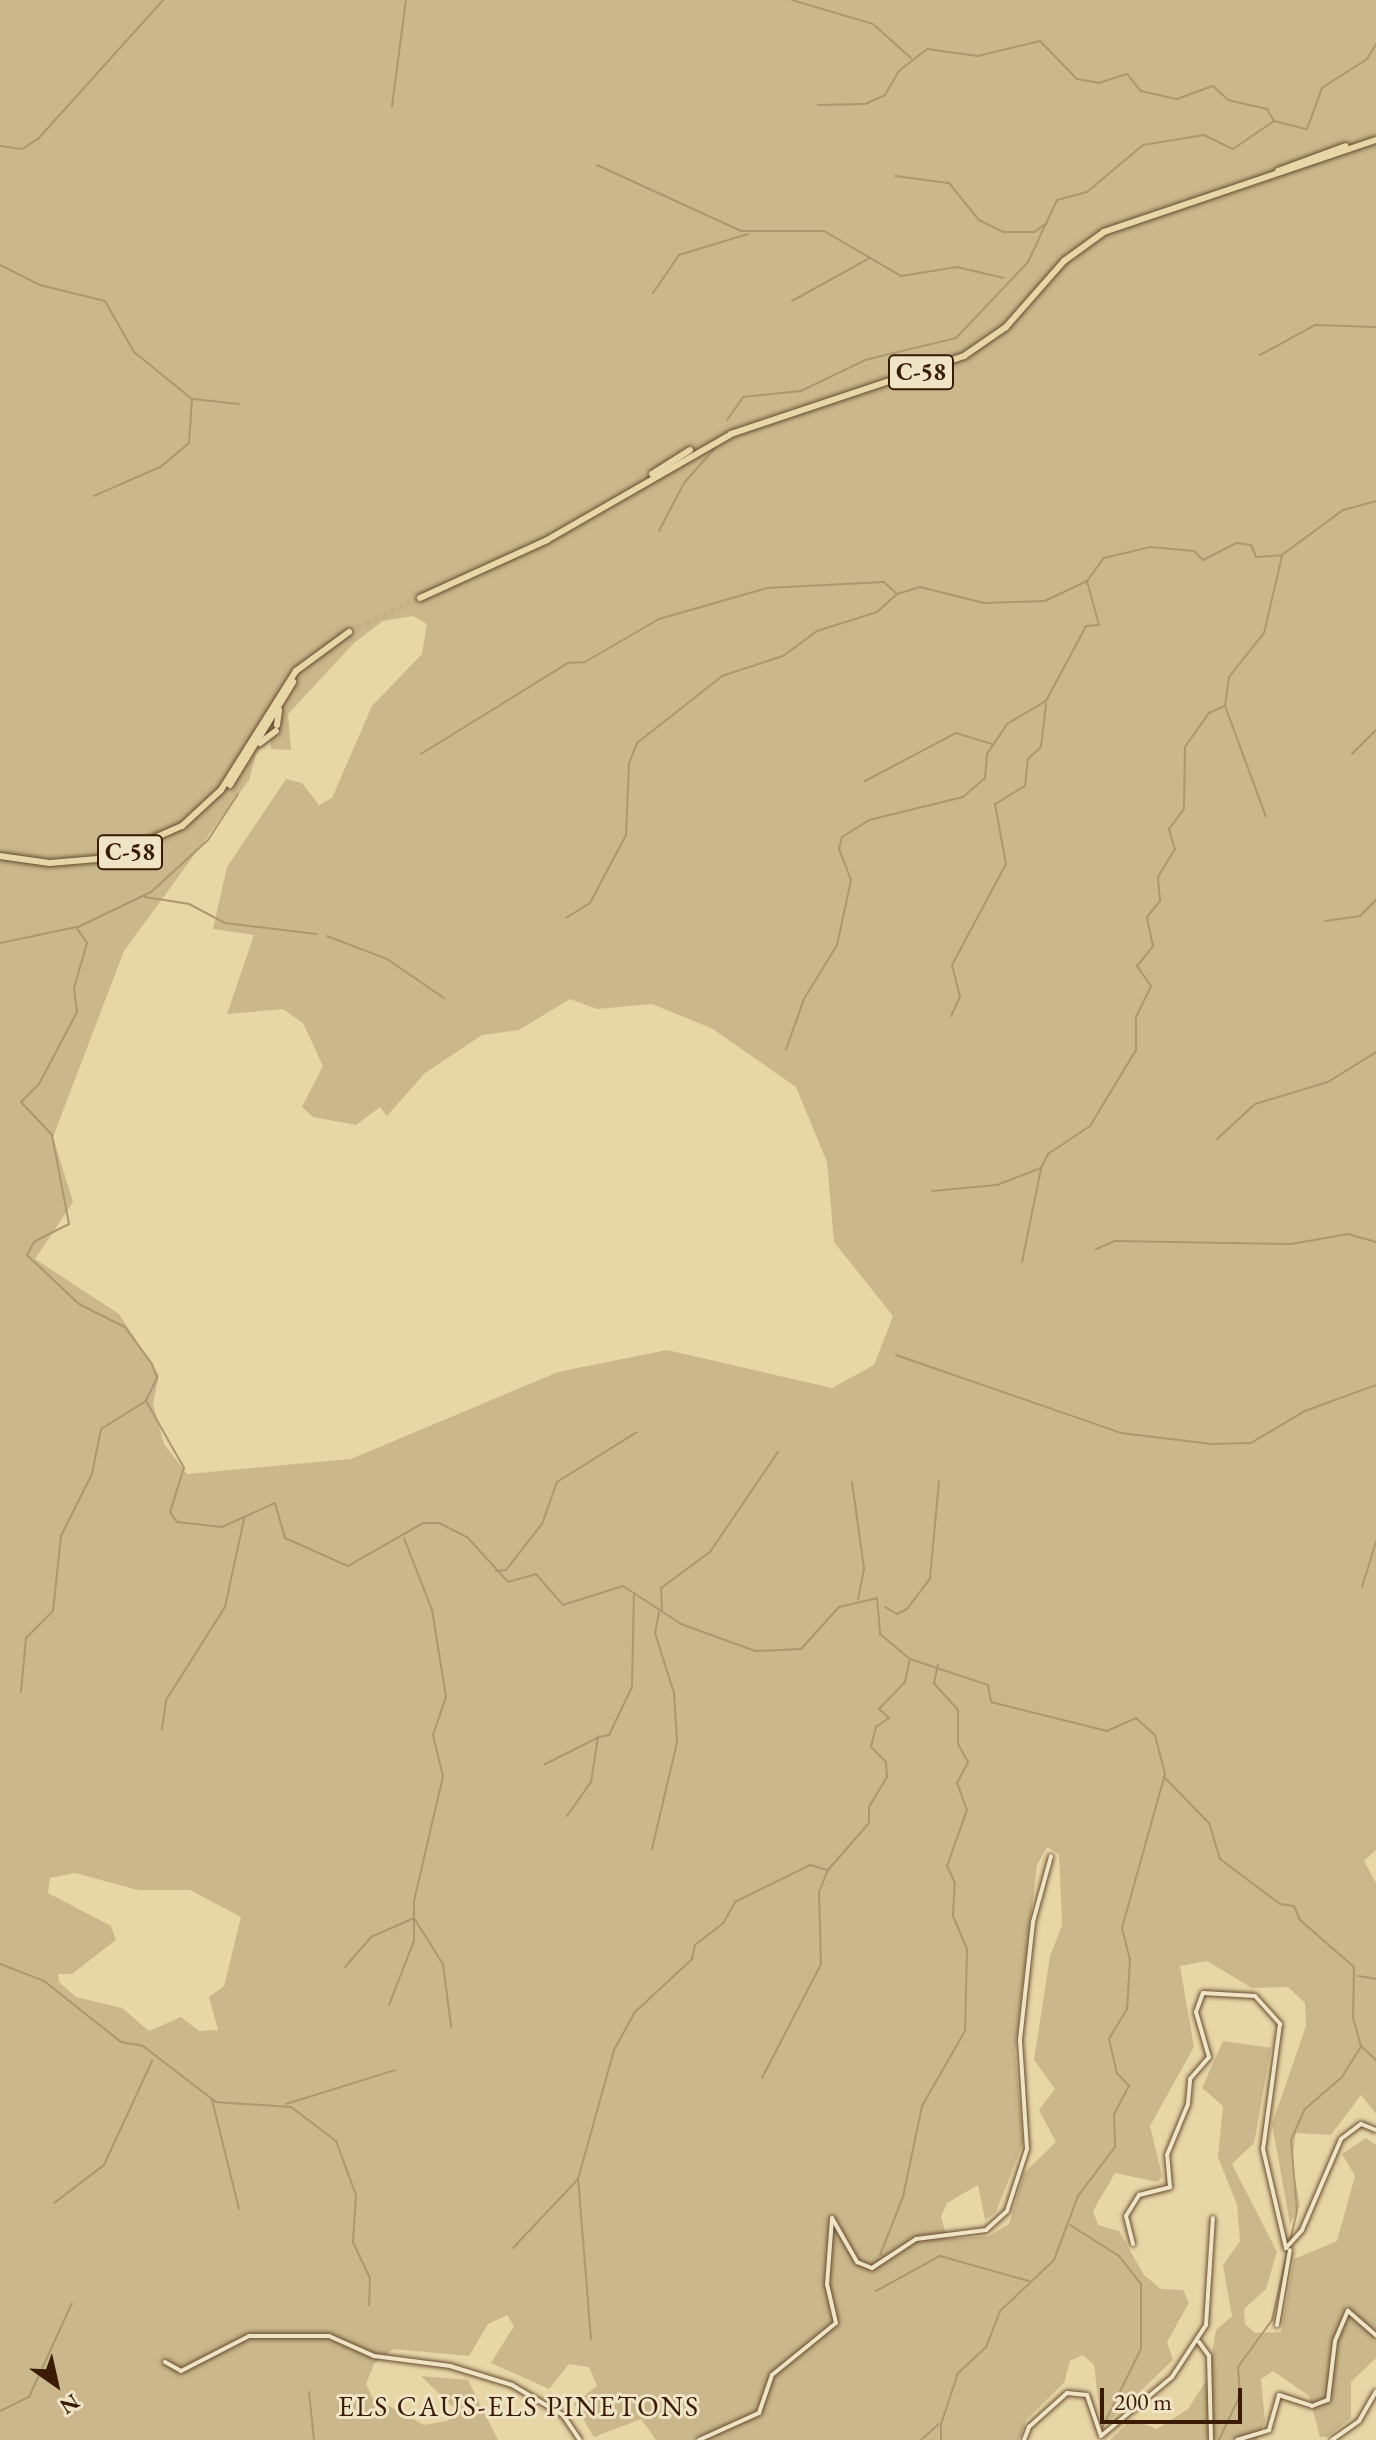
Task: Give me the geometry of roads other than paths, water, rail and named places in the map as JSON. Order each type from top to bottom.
[{"type":"main road","name":"C-58","points":[[420,598],[448,586],[730,431],[963,353],[1003,325],[1061,258],[1102,229],[1376,138]]},
{"type":"main road","name":"C-58","points":[[0,858],[71,864],[148,845],[209,803],[244,756],[296,671],[349,632]]},
{"type":"main road","name":"C-58","points":[[0,858],[72,867],[149,848],[211,805],[274,725],[284,696],[333,641]]},
{"type":"main road","points":[[244,756],[274,725],[284,696]]},
{"type":"main road","points":[[268,716],[274,725]]},
{"type":"street","points":[[699,2440],[759,2413],[772,2375],[836,2323],[827,2285],[832,2218],[857,2262],[872,2268],[916,2239],[990,2228],[1011,2205],[1027,2145],[1020,2040],[1031,1933],[1051,1856]]},
{"type":"street","points":[[1133,2244],[1126,2216],[1139,2195],[1170,2187],[1167,2155],[1190,2079],[1209,2057],[1195,2008],[1207,1993],[1255,1996],[1280,2024],[1263,2149],[1290,2250]]},
{"type":"street","points":[[1277,2325],[1290,2250],[1338,2144],[1361,2124],[1376,2130]]},
{"type":"street","points":[[1024,2440],[1058,2398],[1076,2390],[1087,2395],[1104,2435],[1165,2385],[1199,2342],[1211,2297],[1213,2218]]},
{"type":"street","points":[[1237,2440],[1269,2430],[1279,2395],[1312,2406],[1328,2400],[1337,2331],[1348,2311],[1376,2335]]},
{"type":"street","points":[[165,2362],[181,2371],[249,2336],[329,2336],[374,2356],[504,2381],[563,2415],[580,2440]]},
{"type":"street","points":[[1199,2342],[1209,2356],[1211,2440]]},
{"type":"street","points":[[1332,2440],[1359,2421],[1376,2392]]},
{"type":"waterway","points":[[0,146],[22,149],[38,139],[163,0]]},
{"type":"waterway","points":[[392,106],[406,0]]},
{"type":"waterway","points":[[792,0],[873,24],[911,58]]},
{"type":"waterway","points":[[818,105],[865,104],[885,95],[899,71],[927,49],[978,56],[1040,41],[1077,79],[1099,83],[1127,74],[1141,91],[1177,99],[1213,86],[1228,100],[1267,109],[1274,121]]},
{"type":"waterway","points":[[727,420],[743,397],[801,391],[865,360],[956,338],[1028,262],[1057,200],[1087,192],[1143,145],[1204,135],[1233,149],[1274,121],[1307,129],[1322,88],[1367,59],[1376,44]]},
{"type":"waterway","points":[[597,165],[741,231],[824,231],[901,276],[957,267],[1004,278]]},
{"type":"waterway","points":[[895,176],[949,183],[979,220],[1004,232],[1034,232],[1047,223]]},
{"type":"waterway","points":[[653,293],[679,255],[748,234]]},
{"type":"waterway","points":[[792,301],[870,258]]},
{"type":"waterway","points":[[0,265],[40,285],[105,301],[134,352],[192,399],[189,443],[160,467],[94,496]]},
{"type":"waterway","points":[[1260,355],[1315,325],[1376,327]]},
{"type":"waterway","points":[[193,399],[239,404]]},
{"type":"waterway","points":[[659,531],[684,483],[716,447]]},
{"type":"waterway","points":[[421,754],[568,663],[585,662],[659,619],[767,588],[884,582],[897,594],[920,587],[984,603],[1045,601],[1087,581],[1104,558],[1150,547],[1194,551],[1203,560],[1237,543],[1251,545],[1256,557],[1282,555],[1343,510],[1376,501]]},
{"type":"waterway","points":[[932,1191],[997,1185],[1041,1168],[1048,1154],[1090,1126],[1136,1050],[1136,1017],[1151,986],[1137,966],[1153,946],[1147,917],[1160,901],[1158,877],[1175,849],[1169,829],[1184,809],[1185,747],[1209,713],[1225,706],[1229,677],[1264,633],[1282,556]]},
{"type":"waterway","points":[[786,1049],[804,999],[837,945],[851,880],[839,849],[842,837],[869,820],[963,797],[985,778],[987,754],[1007,724],[1046,701],[1086,626],[1099,625],[1087,581]]},
{"type":"waterway","points":[[566,918],[590,903],[626,835],[629,763],[637,743],[722,676],[783,656],[817,631],[877,612],[896,595]]},
{"type":"waterway","points":[[951,1016],[960,997],[952,965],[1006,864],[995,804],[1025,786],[1028,759],[1041,747],[1046,704]]},
{"type":"waterway","points":[[1225,706],[1266,817]]},
{"type":"waterway","points":[[1352,754],[1376,730]]},
{"type":"waterway","points":[[865,781],[956,733],[992,744]]},
{"type":"waterway","points":[[78,927],[151,892],[208,840],[238,794]]},
{"type":"waterway","points":[[145,897],[189,904],[225,923],[316,934]]},
{"type":"waterway","points":[[1325,921],[1360,916],[1376,900]]},
{"type":"waterway","points":[[0,943],[76,927],[87,943],[74,988],[77,1012],[39,1084],[21,1102],[52,1135],[69,1224],[34,1242],[27,1255],[79,1304],[125,1327],[152,1364],[157,1378],[146,1401],[184,1468],[170,1512],[177,1522],[222,1527],[275,1503],[285,1538],[348,1566],[423,1523],[439,1523],[468,1538],[508,1582],[536,1574],[563,1605],[623,1586],[681,1624],[755,1651],[801,1649],[839,1607],[877,1598],[880,1634],[910,1659],[988,1685],[991,1702],[1107,1731],[1136,1718],[1155,1735],[1165,1774],[1122,1928],[1130,1959],[1127,2009],[1109,2039],[1117,2073],[1129,2086],[1114,2114],[1115,2147],[1078,2196],[1054,2260],[1000,2311],[986,2347],[958,2373],[941,2424]]},
{"type":"waterway","points":[[327,936],[387,959],[444,998]]},
{"type":"waterway","points":[[1217,1139],[1255,1104],[1328,1082],[1376,1052]]},
{"type":"waterway","points":[[1022,1262],[1041,1169]]},
{"type":"waterway","points":[[1096,1249],[1115,1241],[1291,1244],[1348,1234],[1376,1242]]},
{"type":"waterway","points":[[896,1355],[1121,1433],[1211,1444],[1251,1443],[1305,1411],[1376,1385]]},
{"type":"waterway","points":[[21,1692],[26,1638],[53,1611],[61,1536],[92,1474],[101,1429],[146,1401]]},
{"type":"waterway","points":[[496,1571],[506,1570],[542,1524],[557,1482],[637,1432]]},
{"type":"waterway","points":[[662,1611],[661,1588],[710,1552],[778,1452]]},
{"type":"waterway","points":[[885,1607],[897,1614],[907,1609],[930,1578],[939,1481]]},
{"type":"waterway","points":[[852,1482],[864,1569],[858,1599]]},
{"type":"waterway","points":[[162,1729],[166,1700],[225,1607],[244,1519]]},
{"type":"waterway","points":[[389,2005],[414,1941],[414,1901],[443,1776],[433,1735],[446,1697],[432,1610],[404,1538]]},
{"type":"waterway","points":[[1362,1587],[1376,1542]]},
{"type":"waterway","points":[[567,1816],[591,1782],[598,1737],[609,1735],[632,1687],[634,1595]]},
{"type":"waterway","points":[[652,1849],[677,1742],[674,1693],[655,1633],[659,1612]]},
{"type":"waterway","points":[[591,2339],[578,2179],[614,2050],[635,2012],[692,1959],[695,1945],[724,1922],[735,1902],[810,1865],[828,1870],[869,1823],[869,1807],[887,1777],[886,1762],[871,1747],[876,1727],[889,1718],[879,1709],[905,1682],[910,1659]]},
{"type":"waterway","points":[[880,2255],[903,2197],[922,2106],[965,2031],[967,1949],[953,1916],[955,1883],[947,1866],[967,1810],[957,1783],[968,1762],[958,1744],[958,1710],[934,1683],[938,1664]]},
{"type":"waterway","points":[[545,1764],[597,1738]]},
{"type":"waterway","points":[[1164,1777],[1209,1823],[1220,1859],[1280,1904],[1294,1906],[1300,1920],[1354,1967],[1353,2018],[1361,2046],[1376,2060]]},
{"type":"waterway","points":[[762,2078],[821,1964],[819,1892],[828,1870]]},
{"type":"waterway","points":[[345,1967],[371,1937],[414,1918],[443,1964],[451,2026]]},
{"type":"waterway","points":[[0,1964],[44,1981],[121,2042],[143,2046],[216,2102],[291,2107],[336,2141],[356,2195],[353,2242],[370,2278],[369,2305]]},
{"type":"waterway","points":[[1358,1976],[1376,1979]]},
{"type":"waterway","points":[[1219,2440],[1240,2395],[1238,2367],[1272,2320],[1297,2211],[1291,2140],[1305,2109],[1342,2077],[1361,2046]]},
{"type":"waterway","points":[[54,2203],[104,2165],[152,2061]]},
{"type":"waterway","points":[[286,2104],[395,2070]]},
{"type":"waterway","points":[[212,2100],[239,2209]]},
{"type":"waterway","points":[[513,2248],[577,2180]]},
{"type":"waterway","points":[[1070,2225],[1119,2256],[1141,2284],[1141,2349],[1102,2428]]},
{"type":"waterway","points":[[876,2291],[940,2256],[1029,2281]]},
{"type":"waterway","points":[[0,2411],[29,2397],[72,2303]]},
{"type":"waterway","points":[[309,2392],[314,2440]]},
{"type":"waterway","points":[[921,2440],[939,2424]]},
{"type":"waterway","points":[[941,2425],[941,2440]]},
{"type":"tunnel","points":[[349,632],[420,598]]},
{"type":"district","name":"ELS CAUS-ELS PINETONS","points":[[519,2406]]}]
